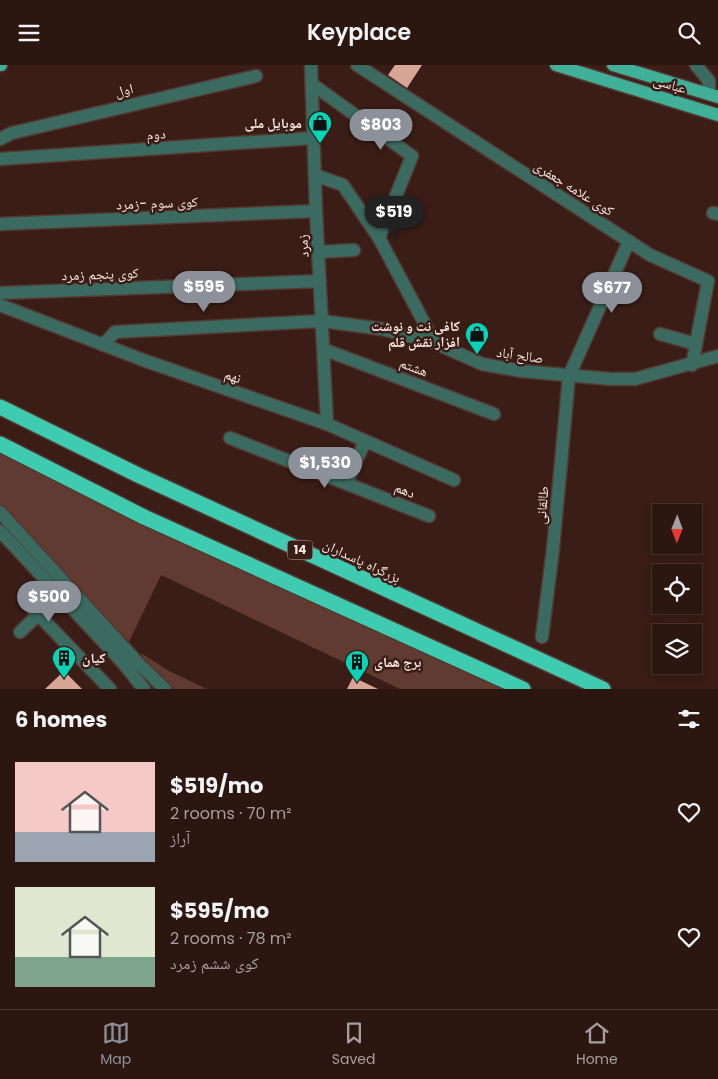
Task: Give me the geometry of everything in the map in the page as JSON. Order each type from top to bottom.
[{"type":"highway","name":"بزرگراه پاسداران","points":[[0,407],[155,483],[603,689]]},
{"type":"highway","points":[[0,444],[144,517],[523,689]]},
{"type":"main road","name":"عباسى","points":[[556,65],[718,115]]},
{"type":"main road","name":"عباسى","points":[[613,65],[714,96]]},
{"type":"street","name":"زمرد","points":[[311,65],[314,175],[327,424]]},
{"type":"street","name":"کوی علامه جعفری","points":[[357,65],[650,255],[708,281],[692,365]]},
{"type":"street","points":[[696,65],[709,81],[714,96]]},
{"type":"street","name":"اول","points":[[0,139],[12,133],[256,76]]},
{"type":"street","points":[[312,84],[412,156],[379,238]]},
{"type":"street","name":"دوم","points":[[0,159],[313,138]]},
{"type":"street","points":[[314,175],[343,185],[379,238],[435,343]]},
{"type":"street","name":"کوی سوم -زمرد","points":[[0,224],[316,211]]},
{"type":"street","name":"طالقانی","points":[[542,637],[554,540],[569,376],[629,241]]},
{"type":"street","points":[[318,252],[354,250]]},
{"type":"street","name":"کوی پنجم زمرد","points":[[0,293],[320,281]]},
{"type":"street","name":"نهم","points":[[0,305],[104,345],[327,424],[454,480]]},
{"type":"street","name":"صالح آباد","points":[[104,345],[115,331],[322,321],[382,329],[435,343],[482,365],[569,376],[635,379],[692,365],[718,356]]},
{"type":"street","points":[[660,334],[696,344]]},
{"type":"street","name":"هشتم","points":[[323,349],[494,414]]},
{"type":"street","name":"دهم","points":[[230,438],[429,516]]},
{"type":"street","points":[[347,483],[364,441]]},
{"type":"street","points":[[0,512],[144,689]]},
{"type":"street","points":[[0,531],[165,689]]},
{"type":"street","points":[[20,632],[34,610],[64,591]]},
{"type":"street","points":[[34,610],[110,689]]},
{"type":"shaded area","points":[[0,451],[506,689],[400,689],[161,575],[129,642],[0,507]]},
{"type":"shaded area","points":[[141,653],[169,671],[207,689],[174,689],[144,660]]},
{"type":"building","points":[[395,65],[422,65],[407,88],[388,75]]},
{"type":"building","name":"کیان","points":[[64,671],[82,689],[45,689]]},
{"type":"building","name":"برج همای","points":[[353,677],[378,689],[347,689]]},
{"type":"place","name":"موبایل ملی","points":[[320,144]]},
{"type":"place","name":"کافی نت و نوشت افزار نقش قلم","points":[[477,355]]},
{"type":"place","name":"کیان","points":[[64,679]]},
{"type":"place","name":"برج همای","points":[[357,683]]}]
